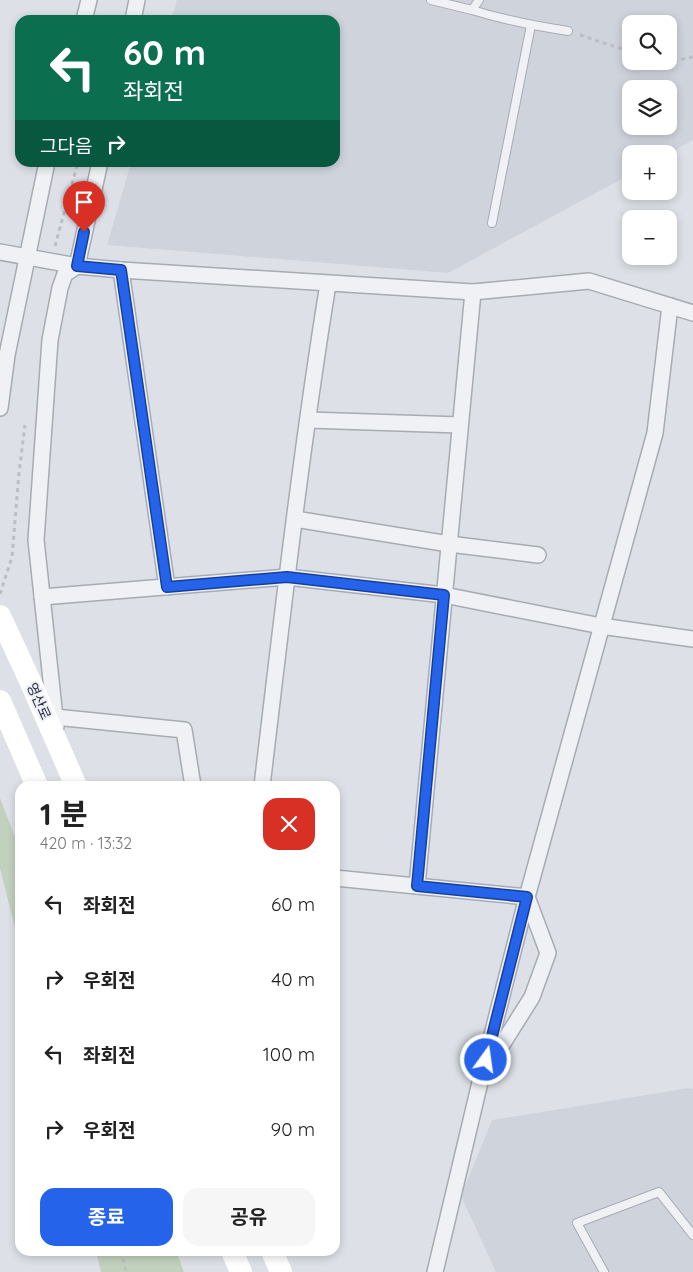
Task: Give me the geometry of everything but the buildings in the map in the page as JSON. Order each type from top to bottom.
[{"type":"street","points":[[85,15],[89,0]]},
{"type":"street","points":[[134,15],[137,0]]},
{"type":"street","points":[[0,408],[8,356],[46,167]]},
{"type":"street","points":[[74,781],[56,730],[36,540],[50,340],[60,288],[65,274],[77,266],[99,167]]},
{"type":"street","points":[[0,252],[77,266],[121,270],[472,292],[589,281],[693,313]]},
{"type":"street","points":[[121,270],[167,587]]},
{"type":"street","points":[[263,781],[287,577],[316,358],[328,284]]},
{"type":"street","points":[[417,886],[472,292]]},
{"type":"street","points":[[435,1272],[481,1078],[527,897],[655,433],[670,306]]},
{"type":"street","points":[[308,420],[460,425]]},
{"type":"street","points":[[295,519],[449,544],[538,555]]},
{"type":"street","points":[[42,597],[287,577],[444,595],[602,626],[693,639]]},
{"type":"street","name":"영산로","points":[[0,616],[74,781]]},
{"type":"street","points":[[0,701],[35,781]]},
{"type":"street","points":[[55,717],[184,730],[192,781]]},
{"type":"street","points":[[340,878],[527,897]]},
{"type":"street","points":[[481,1078],[532,997],[548,953],[527,897]]},
{"type":"street","points":[[234,1256],[241,1272]]},
{"type":"street","points":[[274,1256],[281,1272]]},
{"type":"lane","points":[[431,0],[500,19],[531,26],[568,31]]},
{"type":"lane","points":[[472,10],[479,0]]},
{"type":"lane","points":[[492,223],[531,26]]},
{"type":"lane","points":[[604,1272],[577,1222],[658,1192],[693,1235]]},
{"type":"path","points":[[568,31],[622,49]]},
{"type":"path","points":[[677,60],[693,57]]},
{"type":"path","points":[[122,1256],[126,1272]]},
{"type":"shaded area","points":[[177,0],[693,0],[693,140],[677,149],[677,145],[622,145],[622,179],[448,273],[107,245],[130,167],[340,167],[340,15],[172,15]]},
{"type":"shaded area","points":[[689,1088],[693,1089],[693,1272],[496,1272],[461,1196],[492,1120]]},
{"type":"green space","points":[[0,798],[15,837],[15,928],[0,868]]},
{"type":"green space","points":[[97,1256],[178,1256],[184,1272],[101,1272]]},
{"type":"route","points":[[84,232],[77,266],[121,270],[167,587],[287,577],[444,595],[417,886],[527,897],[486,1060]]}]
